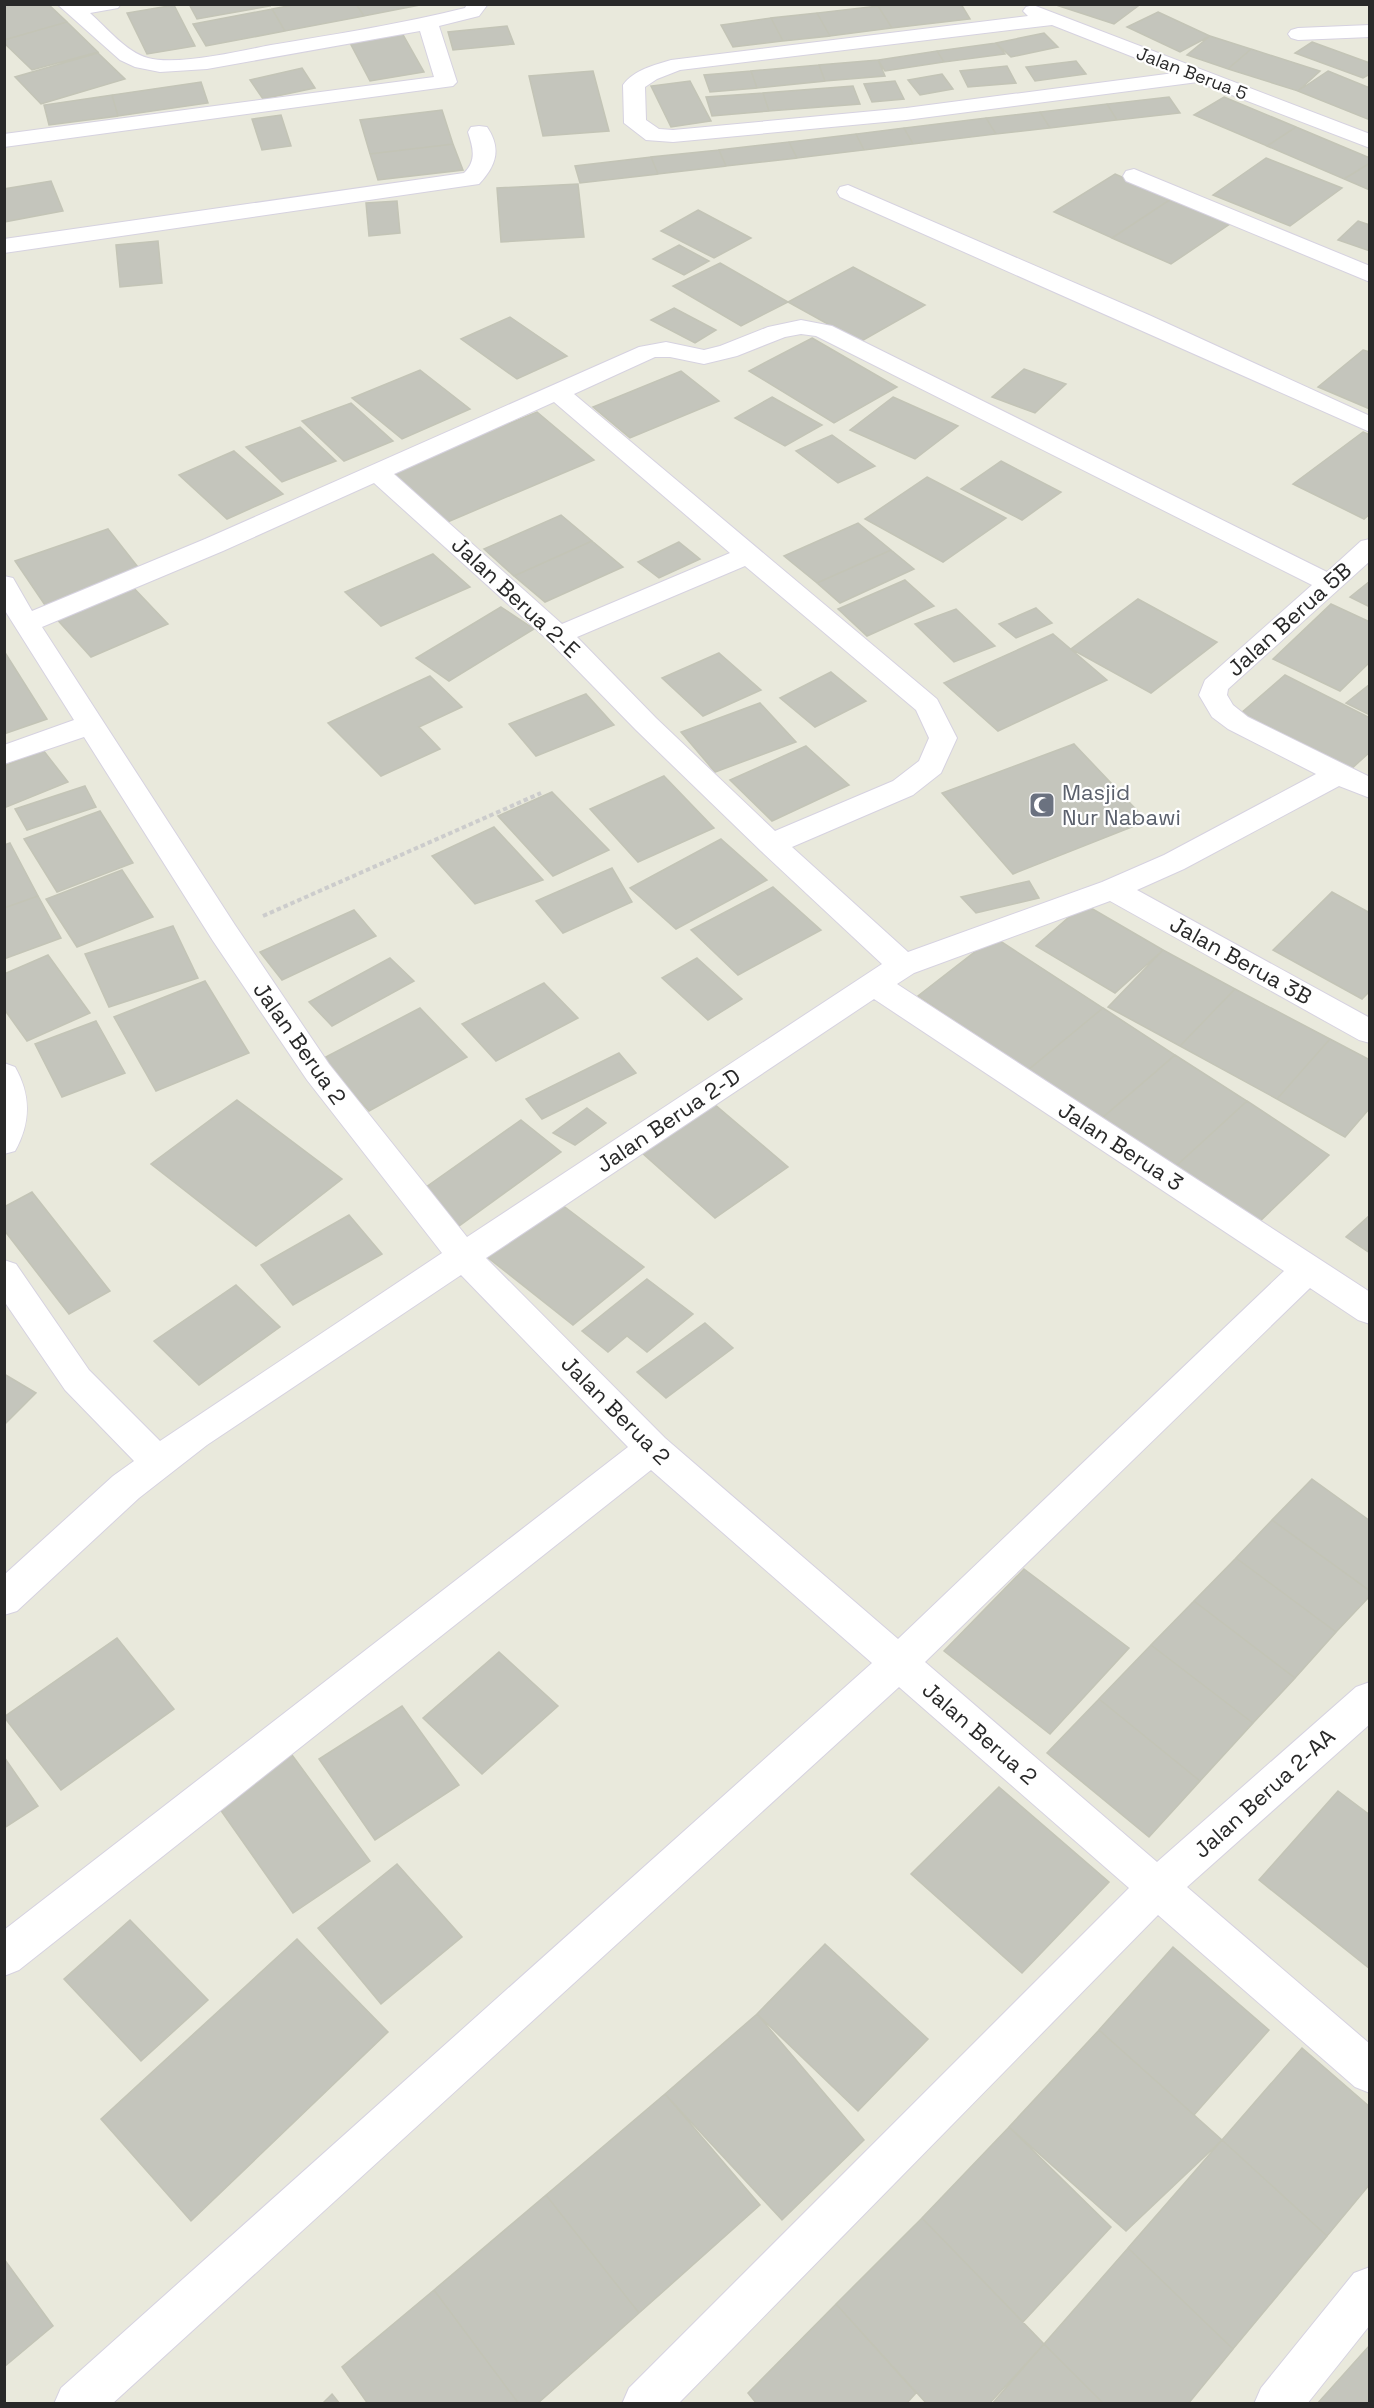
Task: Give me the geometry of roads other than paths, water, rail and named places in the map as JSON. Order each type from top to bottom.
[{"type":"street","points":[[70,8],[111,4]]},
{"type":"street","points":[[70,8],[127,56],[142,63],[160,66],[207,63],[428,23],[472,12],[478,4]]},
{"type":"street","name":"Jalan Berua 5","points":[[1015,4],[1370,142]]},
{"type":"street","points":[[1054,19],[668,67],[642,77],[634,85],[635,123],[654,135],[673,135],[906,114],[1199,76]]},
{"type":"street","points":[[4,141],[446,82],[428,23]]},
{"type":"street","points":[[1298,34],[1370,31]]},
{"type":"street","points":[[4,246],[471,179],[482,168],[485,151],[479,132]]},
{"type":"street","points":[[1134,176],[1370,275]]},
{"type":"street","points":[[848,192],[1141,320],[1370,425]]},
{"type":"street","points":[[13,608],[214,545],[377,471],[660,348],[670,348],[704,357],[784,329],[802,327],[824,331],[1328,583]]},
{"type":"street","points":[[556,392],[927,705],[943,738],[931,766],[903,788],[771,844]]},
{"type":"street","name":"Jalan Berua 2-E","points":[[377,471],[560,635],[646,724],[771,844],[903,965]]},
{"type":"street","name":"Jalan Berua 5B","points":[[1339,774],[1238,723],[1222,711],[1212,695],[1215,686],[1370,547]]},
{"type":"street","points":[[560,635],[748,555]]},
{"type":"street","name":"Jalan Berua 2","points":[[13,608],[92,724],[224,933],[318,1072],[464,1257],[652,1449],[1370,2072]]},
{"type":"street","points":[[4,755],[92,724]]},
{"type":"street","points":[[873,983],[903,965],[1112,889],[1174,862],[1339,774],[1370,789]]},
{"type":"street","name":"Jalan Berua 3B","points":[[1112,889],[1370,1032]]},
{"type":"street","name":"Jalan Berua 2-D","points":[[4,1599],[126,1487],[194,1435],[873,983]]},
{"type":"street","name":"Jalan Berua 3","points":[[873,983],[1370,1310]]},
{"type":"street","points":[[4,1075],[8,1083],[13,1109],[4,1142]]},
{"type":"street","points":[[77,2403],[899,1663],[1308,1269]]},
{"type":"street","points":[[4,1273],[77,1380],[159,1463]]},
{"type":"street","points":[[4,1956],[652,1449]]},
{"type":"street","name":"Jalan Berua 2-AA","points":[[645,2403],[1158,1887],[1370,1699]]},
{"type":"street","points":[[1277,2403],[1370,2289]]},
{"type":"place","name":"Masjid Nur Nabawi","points":[[1042,805]]}]
